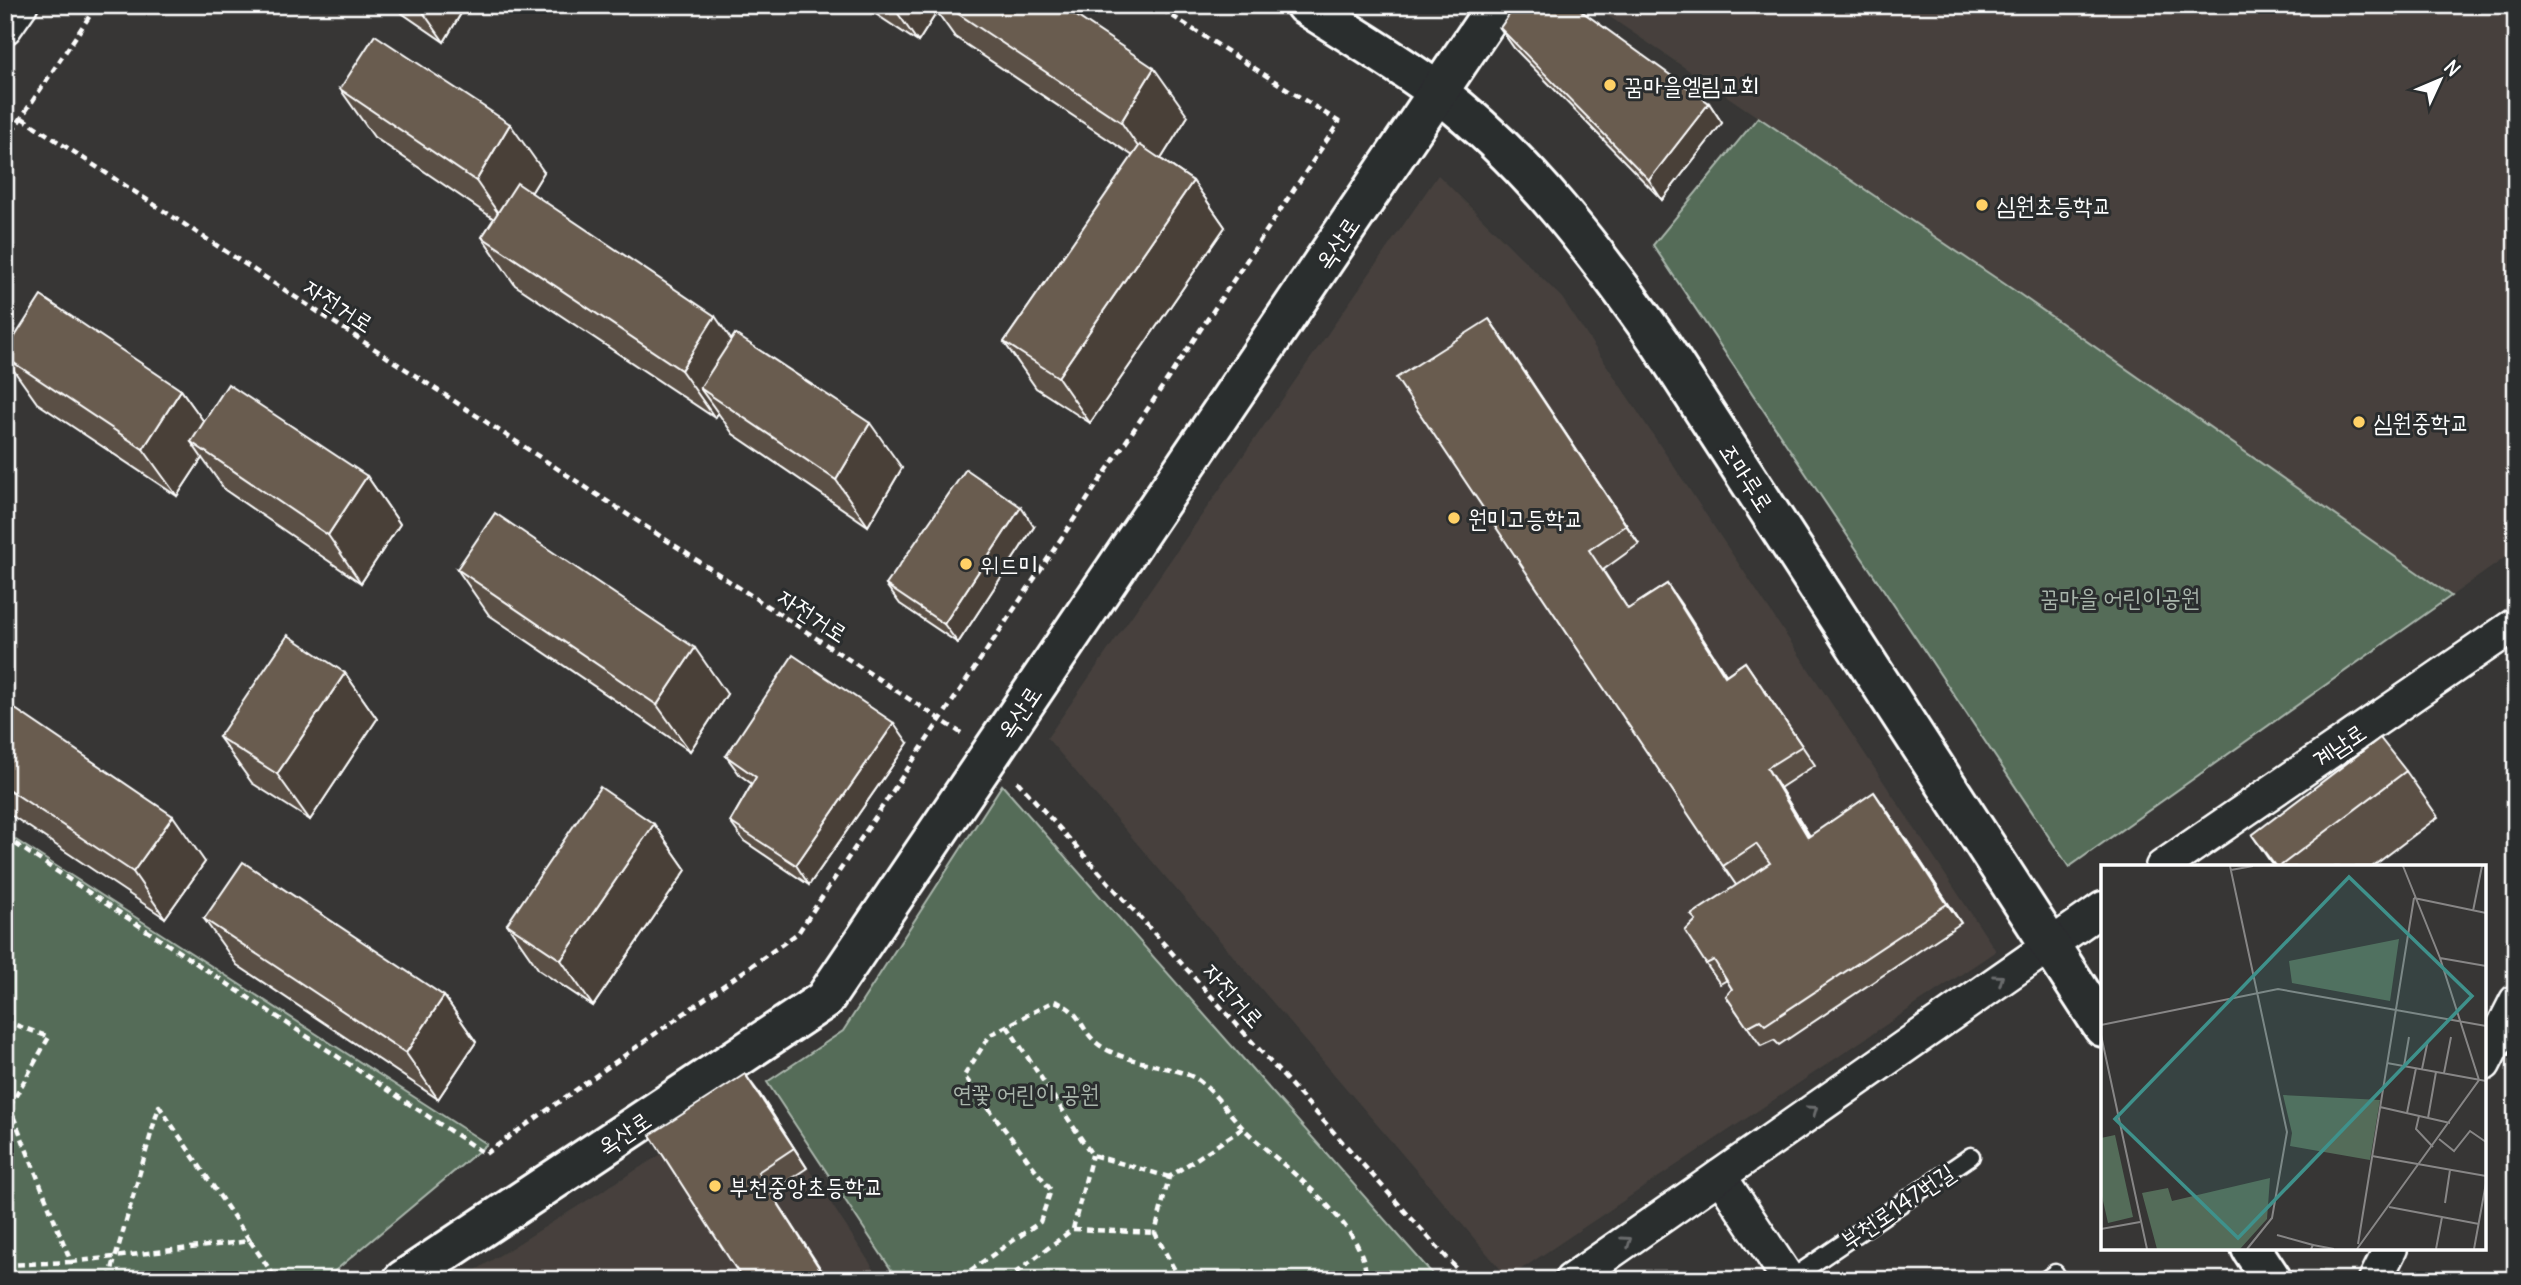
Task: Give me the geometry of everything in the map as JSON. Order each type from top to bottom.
[{"type":"street","points":[[5,28],[21,5]]},
{"type":"street","name":"조마루로","points":[[1305,5],[1439,93],[1496,143],[1544,192],[1605,265],[1668,354],[2101,1024]]},
{"type":"street","name":"옥산로","points":[[403,1280],[824,1000],[1497,5]]},
{"type":"street","name":"계남로","points":[[2165,865],[2516,624]]},
{"type":"street","points":[[1571,1280],[2101,909]]},
{"type":"street","points":[[2486,1059],[2516,1001]]},
{"type":"street","name":"부천로147번길","points":[[1720,1176],[1789,1280]]},
{"type":"street","points":[[2252,1250],[2272,1280]]},
{"type":"street","points":[[2375,1280],[2389,1250]]},
{"type":"lane","name":"부천로147번길","points":[[1789,1280],[1971,1156]]},
{"type":"path","points":[[5,142],[97,5]]},
{"type":"path","points":[[5,837],[485,1154],[798,933],[1339,122],[1155,5]]},
{"type":"path","name":"자전거로","points":[[22,118],[992,753],[1467,1280]]},
{"type":"path","points":[[974,1280],[968,1272],[1040,1222],[1051,1190],[964,1076],[990,1035],[1054,1001],[1071,1007],[1097,1044],[1134,1061],[1197,1079],[1243,1128],[1334,1210],[1367,1264],[1366,1280]]},
{"type":"path","points":[[5,1021],[49,1037],[5,1115]]},
{"type":"path","points":[[1007,1026],[1092,1154],[1169,1177]]},
{"type":"path","points":[[109,1280],[159,1106],[277,1280]]},
{"type":"path","points":[[10,1108],[71,1262]]},
{"type":"path","points":[[1180,1280],[1155,1233],[1169,1177],[1243,1128]]},
{"type":"path","points":[[1006,1280],[1073,1228],[1092,1154]]},
{"type":"path","points":[[1073,1228],[1155,1233]]},
{"type":"path","points":[[5,1265],[71,1262],[250,1241]]},
{"type":"shaded area","name":"심원중학교","points":[[1592,5],[2516,5],[2516,550],[2451,596],[2018,293]]},
{"type":"shaded area","name":"원미고등학교","points":[[1438,175],[1562,298],[1996,951],[1508,1278],[1047,738]]},
{"type":"shaded area","name":"부천중앙초등학교","points":[[759,1093],[881,1280],[460,1280]]},
{"type":"green space","name":"꿈마을 어린이공원","points":[[1758,117],[2018,293],[2451,596],[2069,867],[1653,245]]},
{"type":"green space","name":"연꽃 어린이 공원","points":[[1002,785],[1438,1280],[898,1280],[767,1082],[843,1031]]},
{"type":"green space","points":[[5,833],[487,1144],[324,1280],[5,1280]]},
{"type":"building","points":[[945,5],[1060,5],[1154,68],[1121,122]]},
{"type":"building","name":"꿈마을엘림교회","points":[[1516,5],[1573,5],[1709,103],[1649,180],[1500,28]]},
{"type":"building","points":[[375,35],[510,124],[476,181],[340,89]]},
{"type":"building","points":[[1140,145],[1193,181],[1058,377],[1004,342]]},
{"type":"building","points":[[517,183],[715,316],[681,370],[482,237]]},
{"type":"building","points":[[41,296],[181,390],[143,449],[5,357],[5,352]]},
{"type":"building","points":[[1489,319],[1626,525],[1589,550],[1628,609],[1667,584],[1725,676],[1745,662],[1802,746],[1767,768],[1808,837],[1874,792],[1947,904],[1765,1025],[1760,1020],[1747,1027],[1726,996],[1732,989],[1714,960],[1706,964],[1685,931],[1696,920],[1691,915],[1770,863],[1756,844],[1723,866],[1396,378]]},
{"type":"building","points":[[735,334],[870,423],[836,480],[700,388]]},
{"type":"building","points":[[228,384],[367,476],[328,535],[191,442]]},
{"type":"building","points":[[966,469],[1021,507],[944,624],[886,585]]},
{"type":"building","points":[[495,513],[695,648],[657,705],[457,569]]},
{"type":"building","points":[[288,635],[345,673],[277,774],[219,737]]},
{"type":"building","points":[[793,655],[894,723],[796,865],[730,822],[756,777],[726,756]]},
{"type":"building","points":[[5,702],[173,816],[133,872],[5,787]]},
{"type":"building","points":[[2380,738],[2406,771],[2282,865],[2274,865],[2252,835]]},
{"type":"building","points":[[600,787],[654,824],[561,960],[507,924]]},
{"type":"building","points":[[243,862],[444,996],[406,1053],[204,919]]},
{"type":"building","points":[[745,1074],[794,1148],[758,1172],[827,1280],[743,1280],[650,1135]]},
{"type":"place","name":"꿈마을엘림교회","points":[[1610,85]]},
{"type":"place","name":"심원초등학교","points":[[1982,205]]},
{"type":"place","name":"심원중학교","points":[[2359,422]]},
{"type":"place","name":"원미고등학교","points":[[1454,518]]},
{"type":"place","name":"위드미","points":[[966,564]]},
{"type":"place","name":"부천중앙초등학교","points":[[715,1186]]}]
